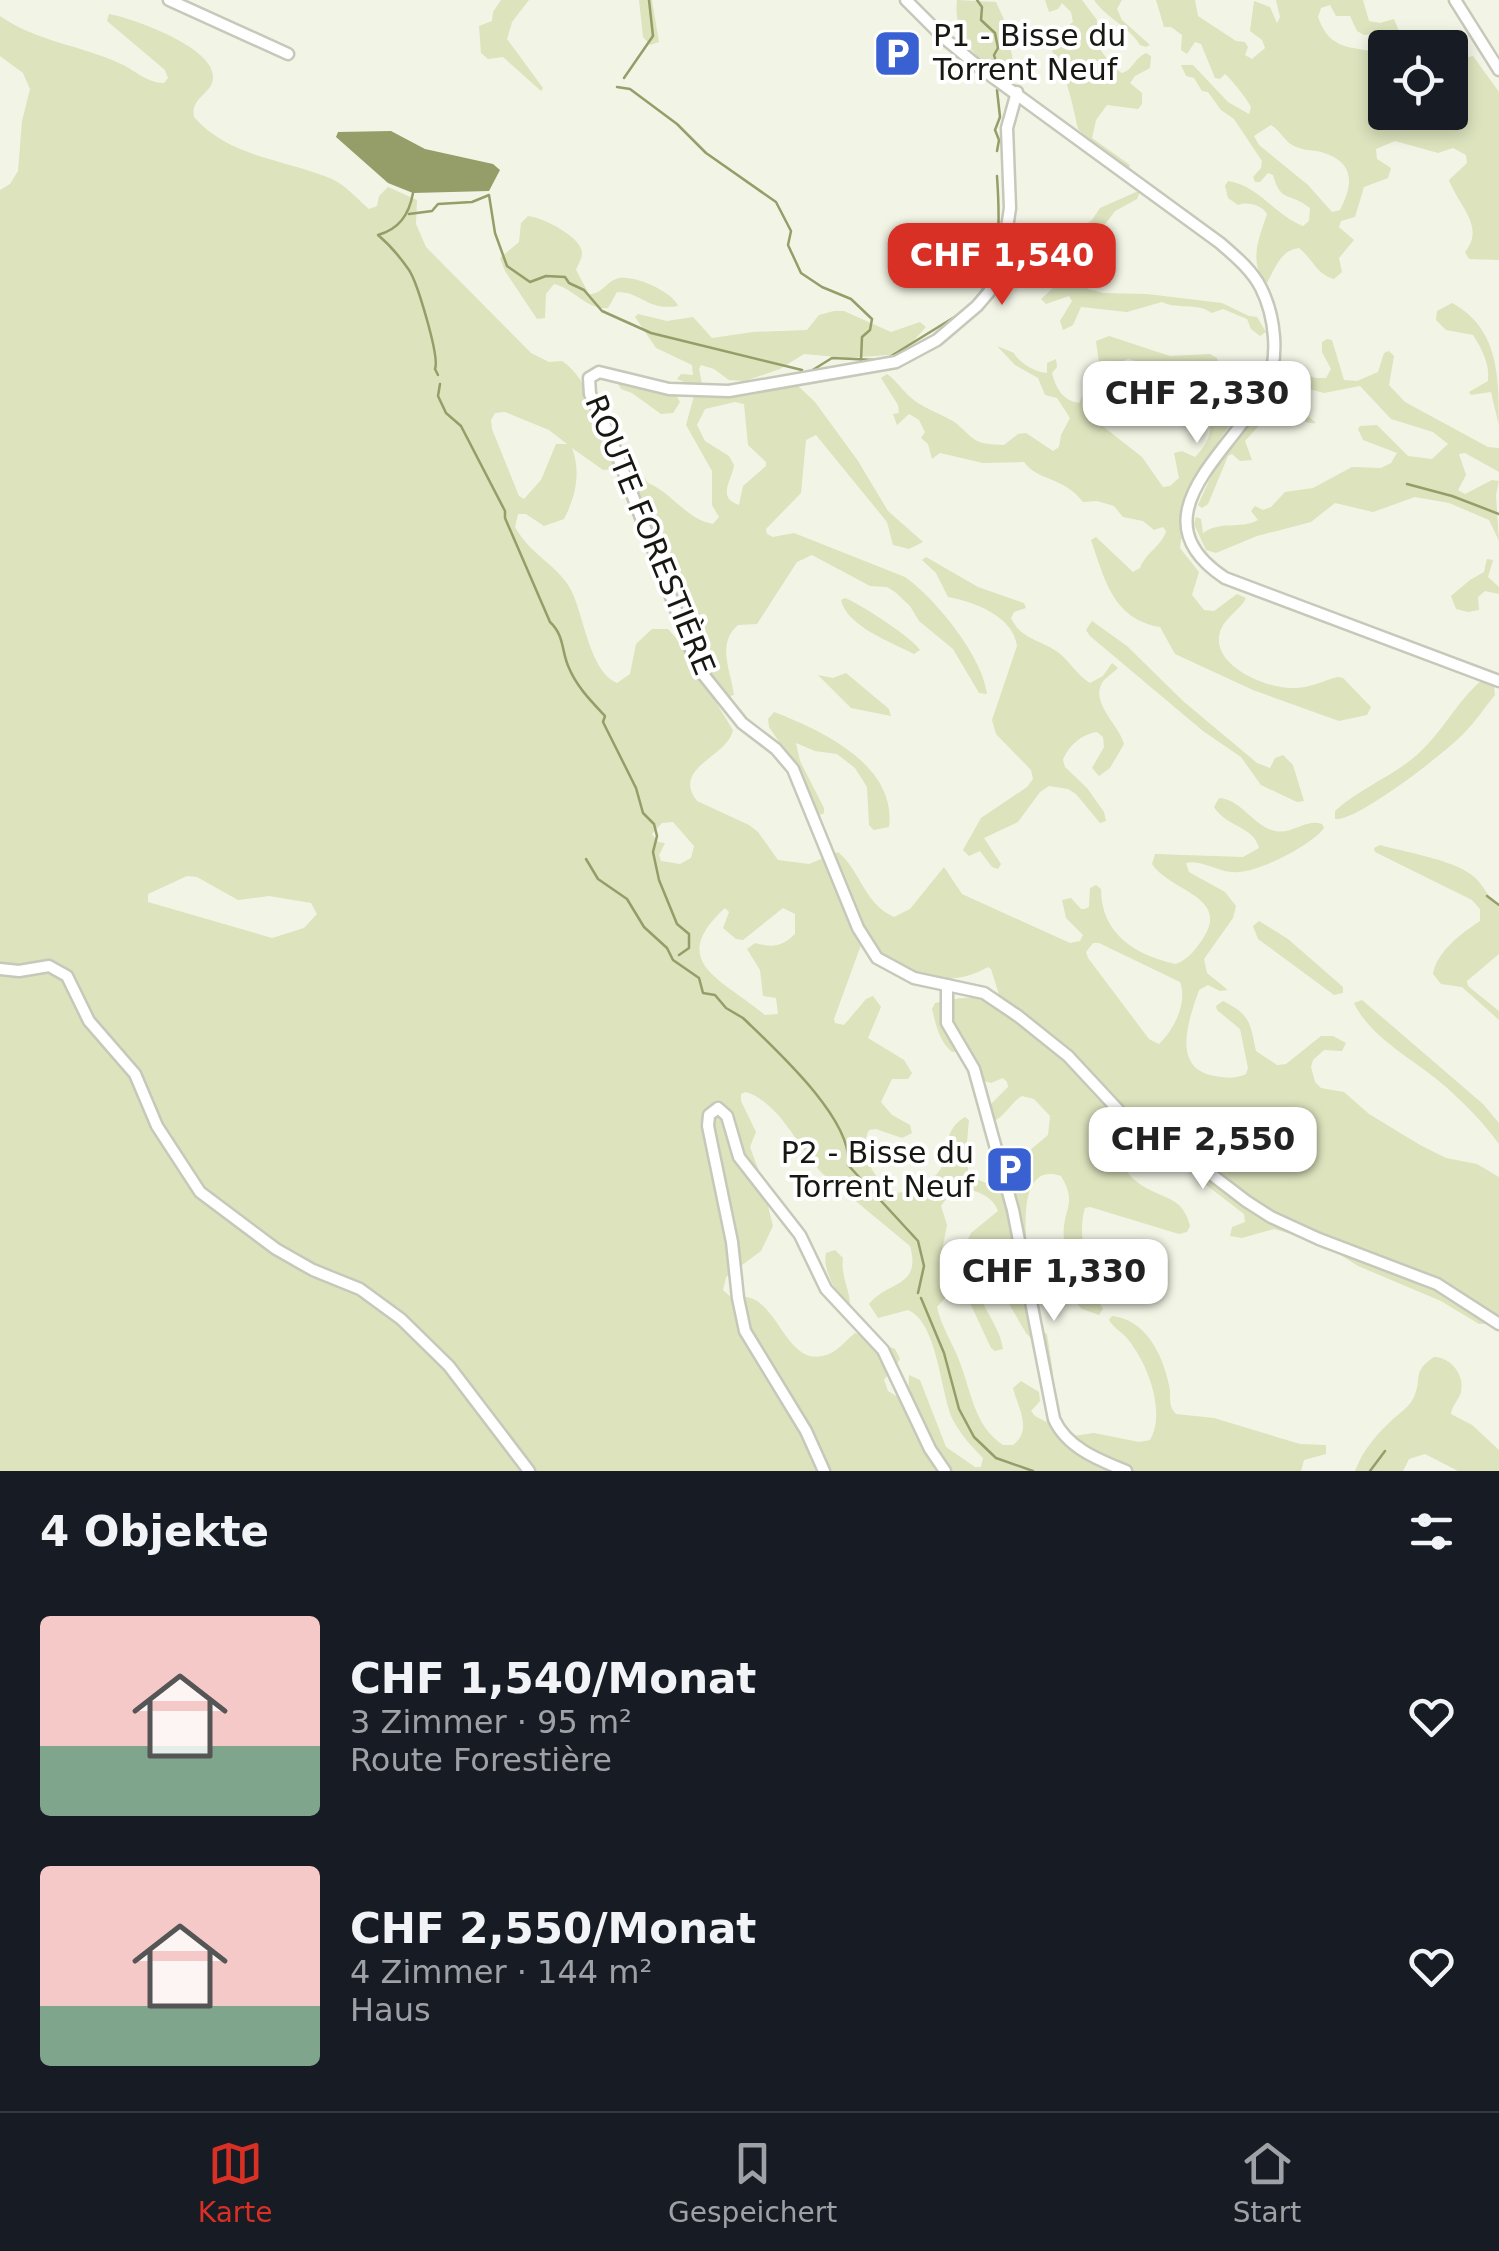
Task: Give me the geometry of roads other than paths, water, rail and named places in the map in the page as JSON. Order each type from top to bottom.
[{"type":"street","points":[[168,0],[288,54]]},
{"type":"street","points":[[906,0],[953,46],[1220,242],[1246,266],[1261,288],[1272,323],[1273,363],[1266,388],[1213,457],[1192,500],[1187,532],[1196,556],[1225,578],[1499,680]]},
{"type":"street","points":[[1454,0],[1499,70]]},
{"type":"street","name":"ROUTE FORESTIÈRE","points":[[947,985],[901,973],[877,958],[858,928],[793,769],[776,749],[742,723],[698,668],[588,382],[599,372],[669,389],[717,392],[905,358],[960,323],[989,292],[1001,268],[1008,228],[1007,128],[1017,92]]},
{"type":"street","points":[[0,969],[19,972],[49,966],[62,972],[71,982],[88,1022],[136,1074],[158,1126],[200,1192],[276,1248],[314,1270],[360,1289],[402,1319],[449,1366],[528,1471]]},
{"type":"street","points":[[1126,1471],[1075,1446],[1054,1420],[1010,1198],[974,1069],[948,1023],[947,985],[984,992],[1018,1016],[1068,1056],[1122,1114],[1160,1135],[1271,1217],[1437,1284],[1499,1324]]},
{"type":"street","points":[[824,1471],[806,1431],[743,1324],[732,1242],[708,1126],[709,1115],[716,1108],[723,1109],[727,1116],[739,1157],[805,1243],[826,1289],[883,1350],[930,1449],[945,1471]]},
{"type":"waterway","points":[[624,78],[653,36],[649,0]]},
{"type":"waterway","points":[[977,0],[982,7],[981,20],[995,33],[998,69]]},
{"type":"waterway","points":[[617,87],[630,89],[677,124],[706,153],[776,202],[791,231],[788,245],[801,273],[851,299],[872,319],[870,330],[862,337],[861,360]]},
{"type":"waterway","points":[[997,90],[997,151]]},
{"type":"waterway","points":[[971,305],[994,261],[999,227],[997,176]]},
{"type":"waterway","points":[[413,193],[402,220],[378,235],[413,277],[438,375]]},
{"type":"waterway","points":[[409,214],[432,211],[438,204],[472,202],[489,195],[495,233],[507,266],[530,282],[546,276],[565,277],[584,290],[602,311],[651,333],[802,370]]},
{"type":"waterway","points":[[888,358],[961,313]]},
{"type":"waterway","points":[[811,371],[832,358],[875,360]]},
{"type":"waterway","points":[[440,384],[438,396],[446,413],[461,426],[505,511],[572,675],[605,716],[603,722],[636,788],[643,813],[654,824],[657,836],[653,852],[659,880],[677,924],[689,934],[689,948],[679,955]]},
{"type":"waterway","points":[[1407,484],[1499,514]]},
{"type":"waterway","points":[[586,859],[598,879],[627,899],[644,927],[667,948],[673,960],[699,978],[703,993],[715,995],[726,1008],[743,1018],[810,1086],[839,1127],[847,1147],[848,1165],[918,1241],[924,1266],[918,1293]]},
{"type":"waterway","points":[[1487,896],[1499,905]]},
{"type":"waterway","points":[[921,1298],[944,1353],[959,1409],[974,1437],[996,1458],[1033,1471]]},
{"type":"waterway","points":[[1370,1471],[1385,1451]]},
{"type":"place","name":"P1 - Bisse du Torrent Neuf","points":[[898,53]]},
{"type":"place","name":"P2 - Bisse du Torrent Neuf","points":[[1009,1170]]}]
